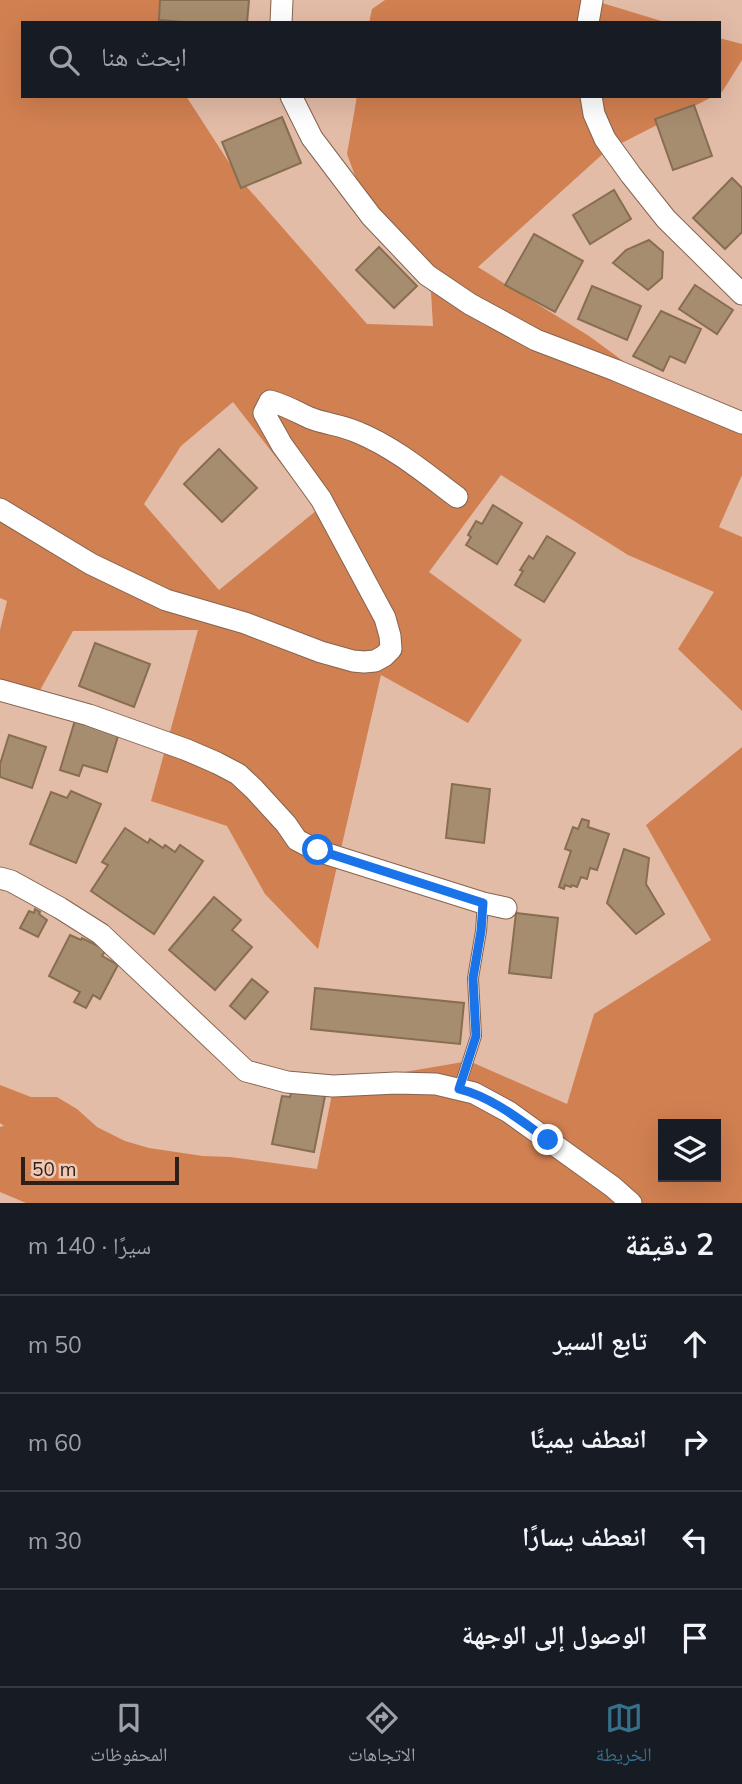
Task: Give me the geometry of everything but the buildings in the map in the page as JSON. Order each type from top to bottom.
[{"type":"street","points":[[281,21],[282,0]]},
{"type":"street","points":[[588,21],[592,0]]},
{"type":"street","points":[[292,98],[312,138],[371,216],[427,275],[470,304],[536,340],[742,424]]},
{"type":"street","points":[[591,98],[594,114],[605,139],[631,175],[666,219],[742,294]]},
{"type":"street","points":[[0,509],[91,564],[166,600],[245,623],[321,652],[364,662],[379,659],[391,649],[385,618],[321,499],[282,445],[264,413],[270,401],[373,439],[413,464],[457,497]]},
{"type":"street","points":[[0,690],[89,715],[217,763],[238,774],[254,789],[273,808],[297,840],[318,850],[506,908]]},
{"type":"street","points":[[0,878],[11,881],[102,934],[246,1071],[288,1082],[333,1086],[436,1084],[474,1093],[509,1112],[631,1203]]},
{"type":"lane","points":[[459,1089],[476,1036],[473,978],[483,903]]},
{"type":"shaded area","points":[[0,0],[159,0],[164,21],[21,21],[21,98],[187,98],[239,178],[367,324],[433,326],[431,292],[379,241],[347,154],[357,98],[710,98],[606,151],[478,267],[589,336],[683,405],[742,428],[742,475],[719,527],[742,537],[742,711],[678,649],[714,592],[628,555],[501,475],[429,572],[522,640],[468,723],[381,675],[318,949],[265,894],[227,826],[151,801],[198,630],[73,631],[39,692],[0,679],[0,630],[7,601],[0,598]],"holes":[[[233,402],[317,510],[219,590],[144,504],[181,446]]]},
{"type":"shaded area","points":[[385,0],[600,0],[599,2],[661,21],[369,21],[372,9]]},
{"type":"shaded area","points":[[721,39],[742,44],[742,60],[722,92]]},
{"type":"shaded area","points":[[742,747],[742,1203],[26,1203],[0,1192],[0,1127],[4,1126],[0,1123],[0,1085],[31,1097],[57,1097],[77,1109],[97,1127],[125,1141],[149,1148],[317,1169],[334,1084],[469,1061],[567,1104],[594,1014],[711,940],[646,825]]},
{"type":"route","points":[[318,850],[483,903],[473,978],[476,1036],[459,1089],[474,1093],[509,1112],[548,1140]]}]
